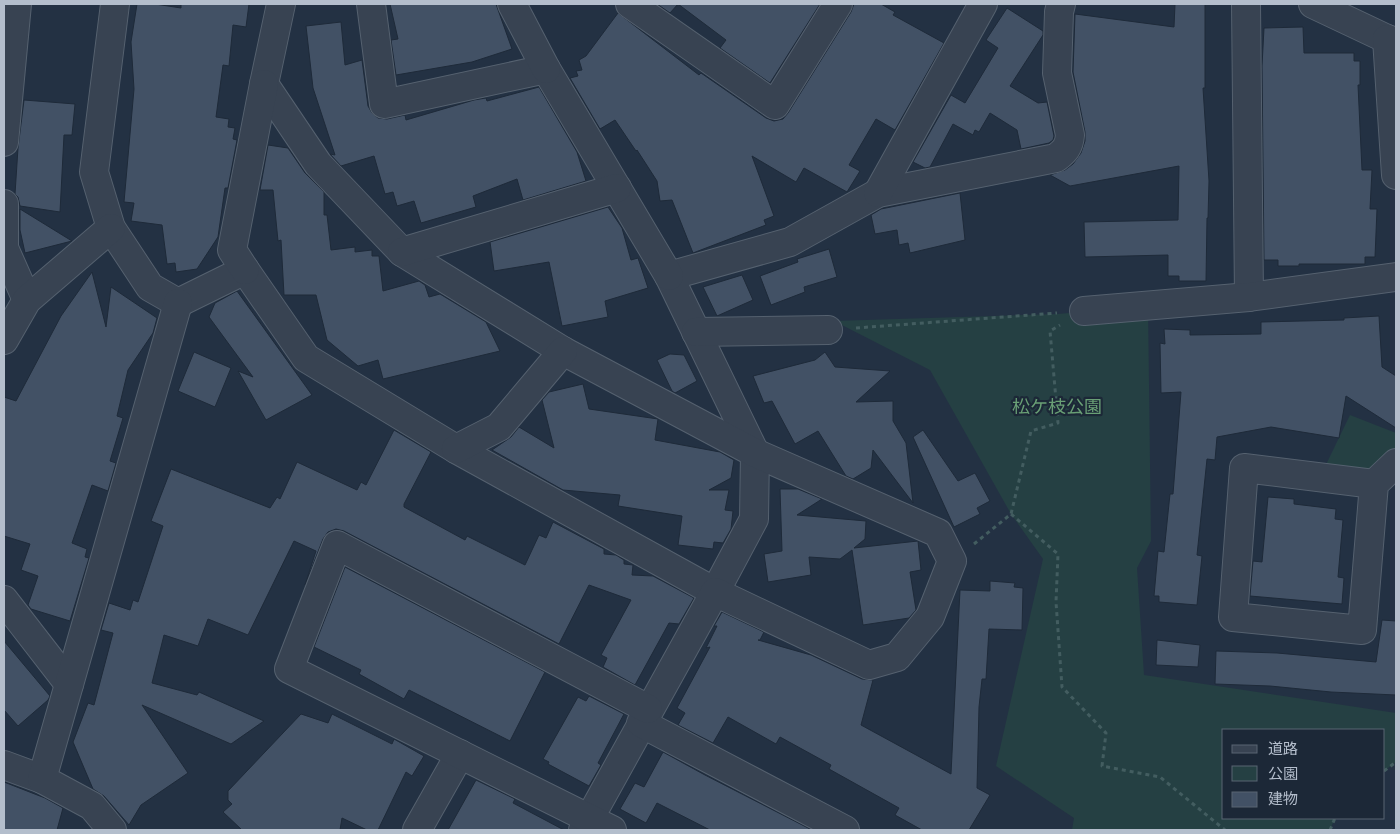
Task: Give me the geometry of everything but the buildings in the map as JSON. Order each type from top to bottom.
[{"type":"street","points":[[4,142],[17,4]]},
{"type":"street","points":[[115,4],[94,172],[111,228],[150,287],[178,303]]},
{"type":"street","points":[[264,84],[318,164],[402,252],[563,352],[755,452],[938,533],[952,562],[930,617],[897,657],[869,665],[714,592],[456,449],[306,358],[232,250],[264,84],[281,4]]},
{"type":"street","points":[[371,4],[384,104],[546,69]]},
{"type":"street","points":[[630,4],[775,105],[838,4]]},
{"type":"street","points":[[878,193],[983,4]]},
{"type":"street","points":[[669,276],[790,242],[878,193],[1056,158],[1065,151],[1069,144],[1070,135],[1057,73],[1059,12],[1061,4]]},
{"type":"street","points":[[1246,4],[1249,297]]},
{"type":"street","points":[[1313,4],[1392,40],[1396,175]]},
{"type":"street","points":[[519,8],[546,69],[669,276],[755,452],[754,519],[644,716],[595,826],[460,754],[289,669],[337,545],[644,716],[845,830]]},
{"type":"street","points":[[402,252],[617,188]]},
{"type":"street","points":[[4,204],[4,248],[27,300]]},
{"type":"street","points":[[4,340],[27,300],[111,228]]},
{"type":"street","points":[[42,779],[178,303],[245,270]]},
{"type":"street","points":[[1084,311],[1249,297],[1396,277]]},
{"type":"street","points":[[696,332],[828,330]]},
{"type":"street","points":[[456,449],[499,427],[563,352]]},
{"type":"street","points":[[1374,484],[1244,468],[1234,617],[1362,630],[1374,484],[1396,463]]},
{"type":"street","points":[[4,600],[70,684]]},
{"type":"street","points":[[417,830],[460,754]]},
{"type":"street","points":[[4,765],[42,779],[92,806],[112,830]]},
{"type":"path","points":[[828,330],[1084,311]]},
{"type":"path","points":[[952,562],[1012,514],[1031,432],[1058,423],[1050,332],[1084,311]]},
{"type":"path","points":[[1012,514],[1058,554],[1056,602],[1062,687],[1106,732],[1102,766],[1160,777],[1226,830]]},
{"type":"path","points":[[1385,770],[1396,762]]},
{"type":"green space","name":"松ケ枝公園","points":[[1148,306],[1151,541],[1137,568],[1144,675],[1396,713],[1396,762],[1385,770],[1385,729],[1222,729],[1222,819],[1335,819],[1330,830],[1072,830],[1074,818],[996,766],[1043,559],[1011,514],[930,370],[834,321],[1058,314]]},
{"type":"green space","points":[[1350,415],[1396,433],[1396,463],[1374,484],[1320,477]]}]
